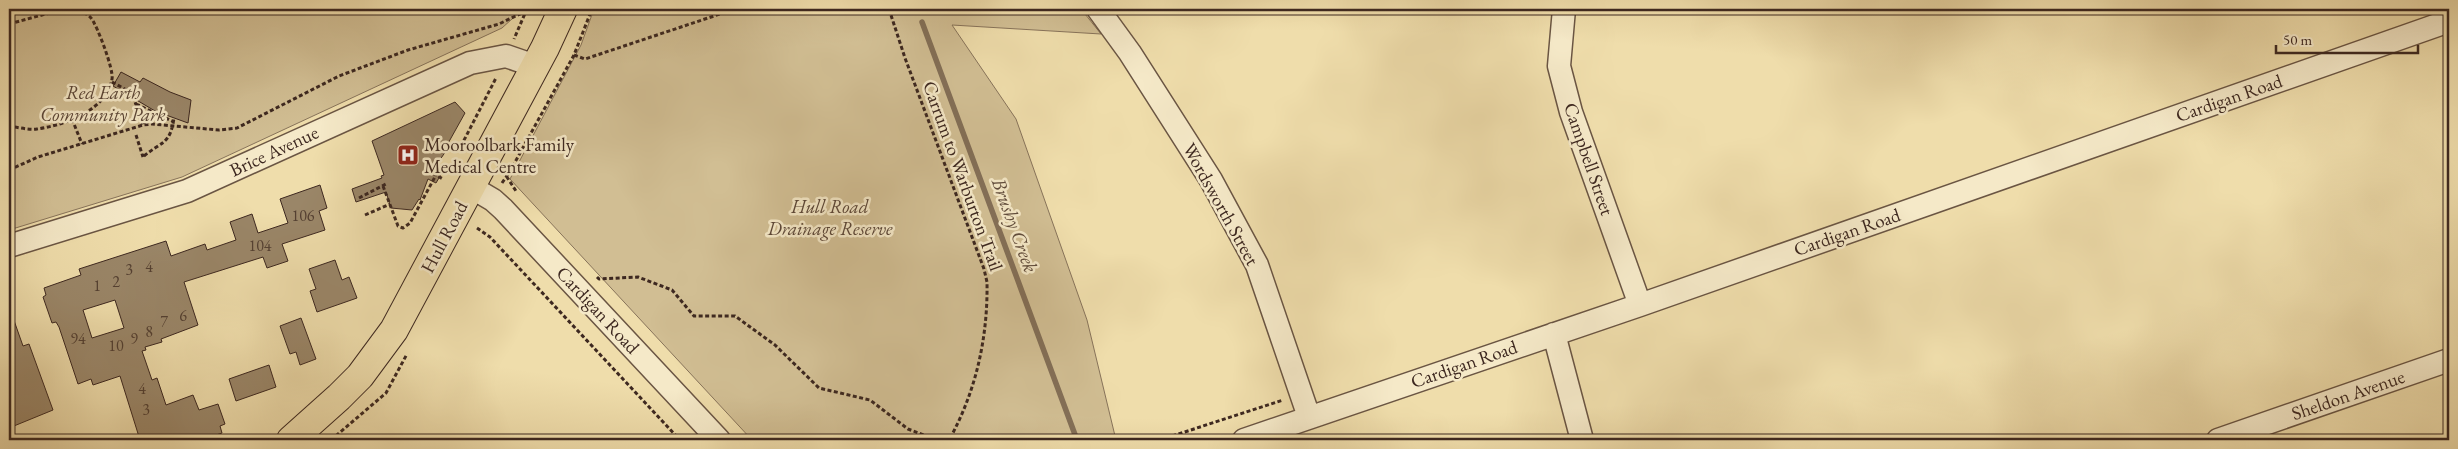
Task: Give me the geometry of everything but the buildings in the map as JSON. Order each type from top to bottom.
[{"type":"main road","name":"Hull Road","points":[[291,440],[339,397],[377,356],[394,330],[535,66],[563,9]]},
{"type":"street","name":"Wordsworth Street","points":[[1098,9],[1130,54],[1211,180],[1257,265],[1309,417]]},
{"type":"street","name":"Campbell Street","points":[[1564,9],[1559,66],[1571,112],[1640,305]]},
{"type":"street","name":"Cardigan Road","points":[[1247,440],[1309,417],[1640,305],[2449,21]]},
{"type":"street","name":"Brice Avenue","points":[[9,246],[187,191],[470,63],[506,56],[535,66]]},
{"type":"street","name":"Cardigan Road","points":[[471,187],[493,200],[503,209],[719,440]]},
{"type":"street","points":[[1554,334],[1582,440]]},
{"type":"street","name":"Sheldon Avenue","points":[[2224,439],[2449,360]]},
{"type":"path","points":[[9,24],[64,9]]},
{"type":"path","points":[[9,130],[14,127],[36,129],[72,119],[97,106],[112,82],[112,70],[92,20],[81,12],[70,9]]},
{"type":"path","points":[[502,183],[510,173],[574,55],[592,9]]},
{"type":"path","points":[[574,55],[580,58],[590,57],[735,9]]},
{"type":"path","name":"Carrum to Warburton Trail","points":[[889,9],[905,58],[984,269],[987,282],[978,370],[965,410],[949,440]]},
{"type":"path","points":[[519,25],[527,10]]},
{"type":"path","points":[[9,170],[38,157],[143,125],[174,122],[219,130],[237,128],[316,86],[346,73],[408,50],[499,24],[527,10]]},
{"type":"path","points":[[112,82],[130,91],[143,125]]},
{"type":"path","points":[[466,151],[460,148],[489,94]]},
{"type":"path","points":[[136,104],[174,122]]},
{"type":"path","points":[[139,113],[143,106]]},
{"type":"path","points":[[72,119],[82,144]]},
{"type":"path","points":[[136,135],[144,157],[166,142],[174,122]]},
{"type":"path","points":[[427,170],[443,178]]},
{"type":"path","points":[[359,198],[385,185],[398,226],[403,228],[407,226],[436,175]]},
{"type":"path","points":[[365,215],[390,204]]},
{"type":"path","points":[[477,228],[490,237],[680,440]]},
{"type":"path","points":[[599,279],[638,277],[672,290],[694,316],[735,316],[775,345],[819,388],[870,400],[908,430],[937,440]]},
{"type":"path","points":[[1160,440],[1301,394]]},
{"type":"green space","name":"Red Earth Community Park","points":[[9,9],[523,9],[502,28],[182,177],[9,230]]},
{"type":"green space","name":"Hull Road Drainage Reserve","points":[[594,9],[1081,9],[1101,34],[952,25],[1016,119],[1087,320],[1116,440],[752,440],[510,179],[581,45]]},
{"type":"waterway","name":"Brushy Creek","points":[[922,22],[1077,440]]},
{"type":"place","name":"Mooroolbark Family Medical Centre","points":[[408,155]]}]
